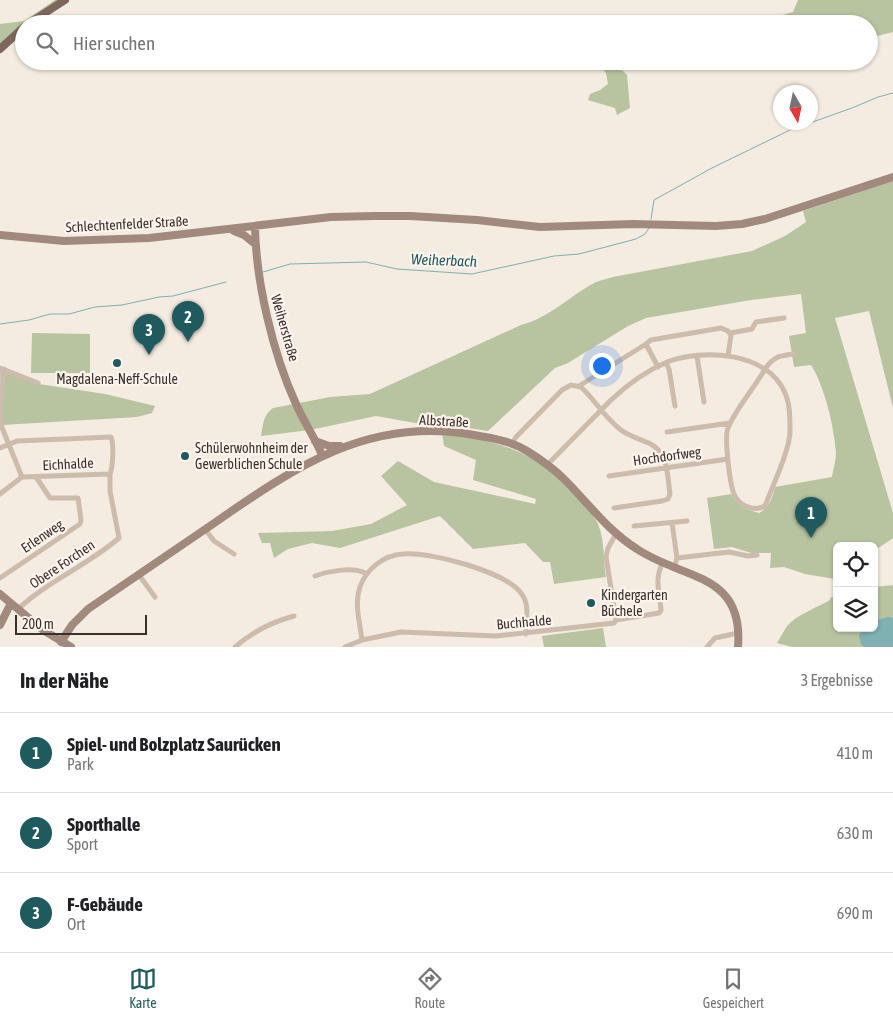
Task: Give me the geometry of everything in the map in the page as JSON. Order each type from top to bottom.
[{"type":"main road","points":[[42,15],[64,0]]},
{"type":"main road","points":[[0,49],[15,36]]},
{"type":"street","name":"Schlechtenfelder Straße","points":[[0,235],[64,241],[149,238],[331,217],[374,216],[477,220],[540,227],[633,224],[716,226],[742,224],[764,219],[893,177]]},
{"type":"street","name":"Weiherstraße","points":[[255,227],[260,286],[275,344],[296,403],[315,441],[319,457]]},
{"type":"street","points":[[228,230],[244,235],[255,244]]},
{"type":"street","points":[[512,444],[516,437],[562,390],[568,386],[579,386],[651,340],[721,328],[730,333],[752,330],[756,322],[784,318]]},
{"type":"street","points":[[728,356],[730,333]]},
{"type":"street","points":[[646,344],[658,367]]},
{"type":"street","points":[[547,465],[626,387],[658,367],[666,363],[697,356],[728,356],[752,363],[765,370],[778,382],[785,394],[789,409],[790,432],[788,445],[765,506],[755,509],[738,501],[734,493],[726,440],[730,423],[765,370],[777,357],[794,354]]},
{"type":"street","points":[[697,356],[704,402]]},
{"type":"street","points":[[666,363],[674,406]]},
{"type":"street","points":[[0,494],[22,477],[0,425],[2,368],[38,383]]},
{"type":"street","points":[[579,386],[622,431],[648,443],[660,451],[663,456],[670,494],[668,498],[614,508]]},
{"type":"street","points":[[667,432],[730,423]]},
{"type":"street","name":"Weiherstraße","points":[[310,430],[319,457]]},
{"type":"street","name":"Albstraße","points":[[60,642],[79,616],[261,491],[319,457],[344,446],[380,436],[428,430],[459,432],[512,444],[527,451],[564,478],[616,534],[645,555],[662,564],[708,581],[722,592],[730,601],[735,611],[738,647]]},
{"type":"street","points":[[0,448],[17,441],[111,437],[113,442],[110,474]]},
{"type":"street","points":[[315,441],[329,446],[344,446]]},
{"type":"street","name":"Hochdorfweg","points":[[609,476],[728,459]]},
{"type":"street","name":"Eichhalde","points":[[22,477],[110,474],[111,500],[119,538]]},
{"type":"street","name":"Erlenweg","points":[[0,578],[80,524],[82,520],[78,498],[50,498],[36,477]]},
{"type":"street","points":[[634,526],[687,521]]},
{"type":"street","points":[[672,523],[677,558],[674,568]]},
{"type":"street","points":[[205,529],[214,542],[234,554]]},
{"type":"street","points":[[616,534],[608,548],[606,557],[616,620],[659,613],[661,610],[657,576],[662,564]]},
{"type":"street","name":"Obere Forchen","points":[[18,610],[53,582],[95,556],[119,538]]},
{"type":"street","points":[[677,558],[729,552],[748,556],[757,555]]},
{"type":"street","points":[[362,640],[358,615],[360,588],[367,574],[384,560],[404,554],[443,558],[476,568],[511,584],[521,592],[527,608],[526,634]]},
{"type":"street","points":[[314,576],[340,571],[358,571],[367,574]]},
{"type":"street","points":[[139,575],[155,597]]},
{"type":"street","points":[[0,594],[43,630],[71,647]]},
{"type":"street","points":[[0,624],[11,603]]},
{"type":"street","points":[[235,647],[264,627],[294,616]]},
{"type":"street","name":"Buchhalde","points":[[345,647],[362,640],[401,632],[476,636],[526,634],[604,626],[614,624],[616,620]]},
{"type":"street","points":[[707,647],[715,638],[738,633]]},
{"type":"green space","points":[[55,0],[59,0],[37,15],[33,15]]},
{"type":"green space","points":[[798,0],[893,0],[893,32],[878,36],[878,15],[782,15],[793,12]]},
{"type":"green space","points":[[15,22],[15,32],[0,46],[0,24]]},
{"type":"green space","points":[[603,70],[622,70],[627,75],[630,108],[617,115],[615,108],[588,100],[590,94],[608,84],[606,73]]},
{"type":"green space","points":[[893,181],[893,408],[869,311],[835,318],[893,513],[893,538],[878,548],[878,542],[833,542],[833,579],[805,574],[784,567],[770,568],[771,553],[751,553],[732,547],[714,549],[707,498],[731,494],[743,506],[759,513],[768,505],[775,487],[832,477],[836,453],[831,420],[821,384],[811,365],[794,367],[789,336],[806,333],[801,294],[751,300],[646,318],[628,326],[568,363],[555,368],[488,431],[455,426],[421,424],[376,416],[310,430],[261,436],[265,417],[273,408],[330,397],[370,394],[531,322],[596,282],[613,277],[752,251],[785,236],[806,222],[803,211]]},
{"type":"green space","points":[[32,333],[90,334],[90,373],[31,373]]},
{"type":"green space","points":[[0,370],[39,384],[105,394],[155,406],[152,413],[137,417],[2,425]]},
{"type":"green space","points":[[442,433],[502,445],[533,459],[563,483],[596,521],[602,537],[606,577],[554,584],[550,562],[543,562],[525,543],[473,549],[440,516],[340,548],[312,543],[288,549],[274,558],[270,543],[262,543],[258,533],[332,531],[371,524],[407,505],[381,476],[398,461],[434,482],[535,504],[536,499],[473,480],[476,460],[444,446]]},
{"type":"green space","points":[[893,585],[893,647],[792,647],[777,643],[792,621],[833,597],[833,632],[878,632],[878,587]]},
{"type":"green space","points":[[603,628],[606,647],[544,647],[542,636]]},
{"type":"water","points":[[888,617],[893,618],[893,647],[864,647],[861,644],[859,635],[861,632],[878,632],[878,620]]},
{"type":"waterway","name":"Weiherbach","points":[[651,219],[654,200],[712,168],[790,130],[893,93]]},
{"type":"waterway","name":"Weiherbach","points":[[263,272],[290,264],[366,262],[397,269],[472,274],[554,256],[579,254],[636,239],[645,234],[649,228]]},
{"type":"waterway","name":"Weiherbach","points":[[0,324],[29,320],[50,314],[69,314],[95,307],[122,305],[173,296],[226,282]]},
{"type":"place","name":"Sporthalle","points":[[188,342]]},
{"type":"place","name":"F-Gebäude","points":[[149,355]]},
{"type":"place","name":"Magdalena-Neff-Schule","points":[[117,363]]},
{"type":"place","name":"Schülerwohnheim der Gewerblichen Schule","points":[[185,456]]},
{"type":"place","name":"Spiel- und Bolzplatz Saurücken","points":[[811,538]]},
{"type":"place","name":"Kindergarten Büchele","points":[[591,603]]}]
